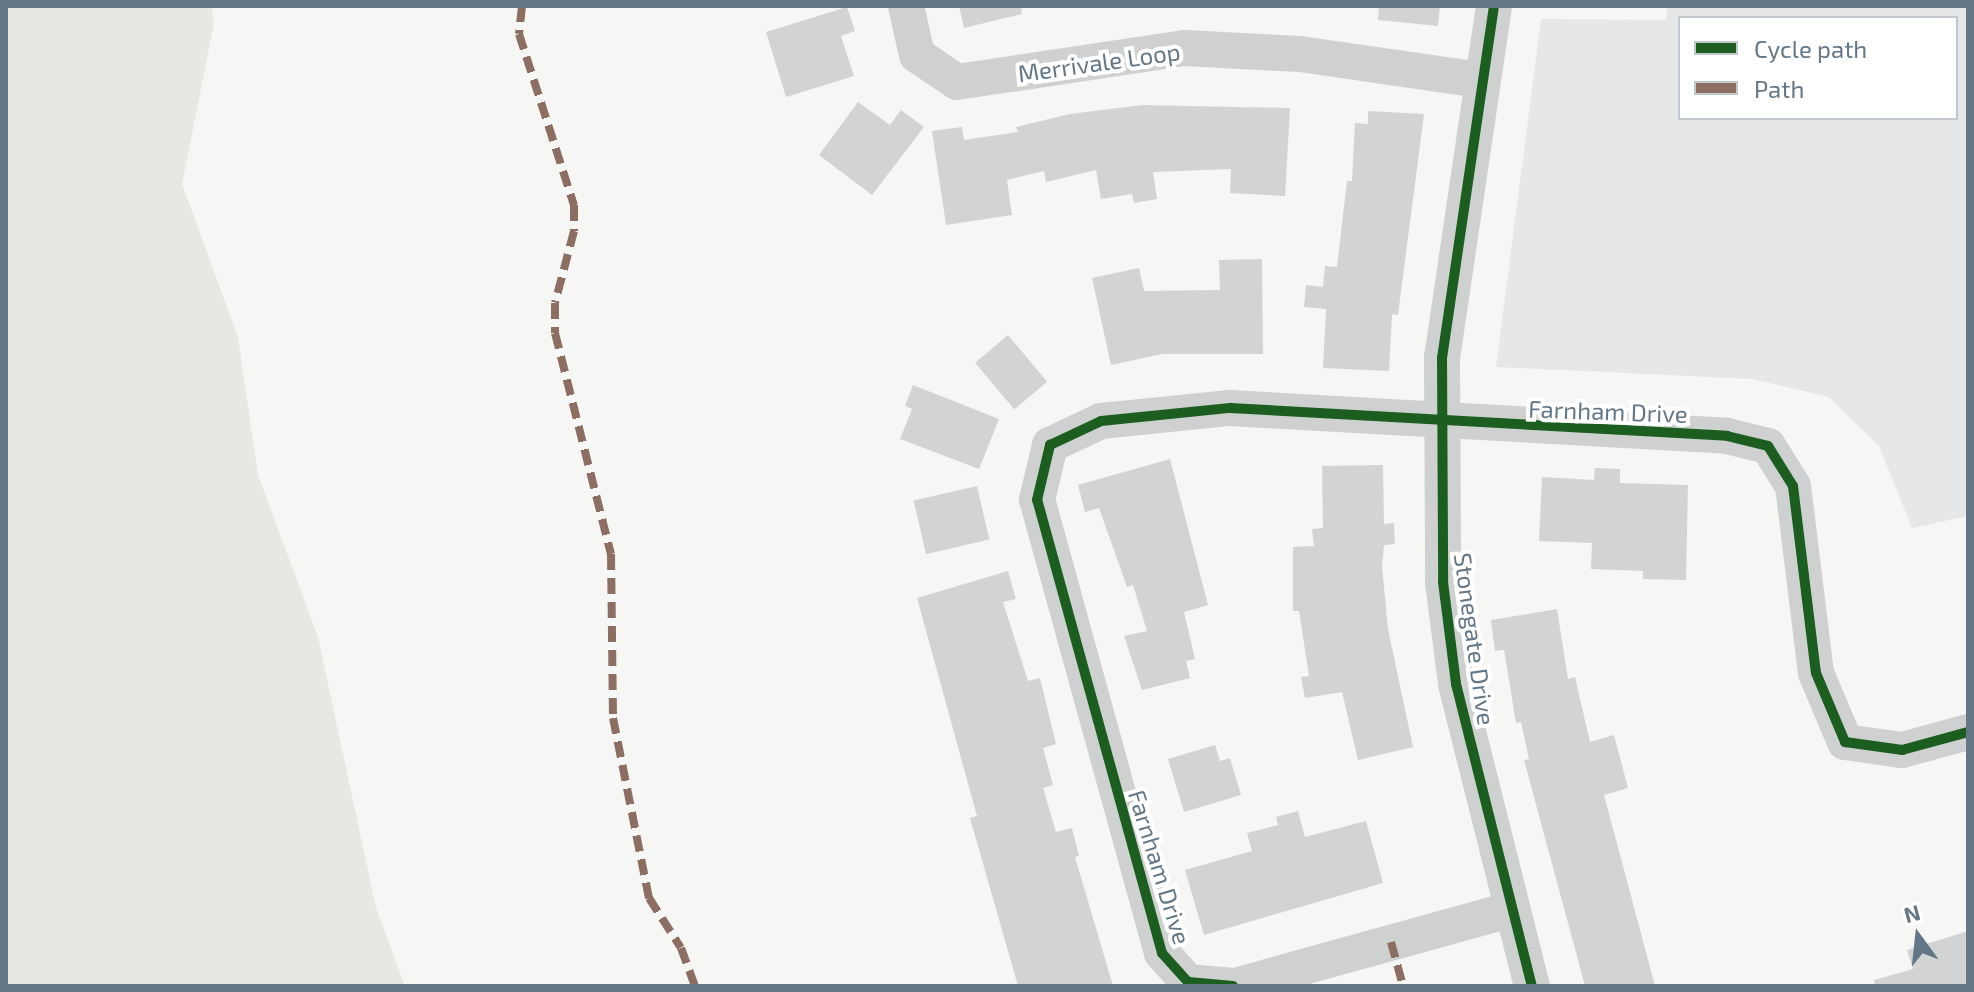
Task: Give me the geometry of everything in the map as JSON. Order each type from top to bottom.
[{"type":"street","name":"Merrivale Loop","points":[[906,6],[917,55],[957,82],[1184,48],[1300,54],[1481,80]]},
{"type":"street","name":"Stonegate Drive","points":[[1494,6],[1442,357],[1443,582],[1456,684],[1532,986]]},
{"type":"street","name":"Farnham Drive","points":[[1512,909],[1234,986],[1188,982],[1162,953],[1037,500],[1050,445],[1101,421],[1230,408],[1441,424],[1727,436],[1768,446],[1793,486],[1816,673],[1845,742],[1902,750],[1968,732]]},
{"type":"shaded area","points":[[6,6],[212,6],[214,23],[182,184],[238,337],[258,475],[318,637],[376,908],[405,986],[6,986]]},
{"type":"shaded area","points":[[1668,6],[1968,6],[1968,516],[1912,528],[1879,446],[1829,397],[1753,379],[1496,367],[1541,19],[1666,20]]},
{"type":"building","points":[[959,6],[1021,6],[1022,14],[964,28]]},
{"type":"building","points":[[1379,6],[1440,6],[1438,26],[1378,20]]},
{"type":"building","points":[[847,7],[855,31],[841,36],[854,76],[786,97],[766,32]]},
{"type":"building","points":[[858,102],[890,125],[901,110],[924,127],[872,195],[819,155]]},
{"type":"building","points":[[1142,105],[1290,108],[1285,196],[1230,193],[1231,169],[1153,172],[1157,199],[1134,203],[1132,194],[1101,199],[1096,170],[1046,182],[1044,171],[1007,180],[1012,215],[946,225],[932,131],[962,127],[964,140],[1018,132],[1016,127],[1070,114]]},
{"type":"building","points":[[1368,111],[1424,114],[1398,315],[1392,314],[1389,371],[1323,368],[1326,309],[1304,307],[1306,285],[1323,287],[1325,266],[1337,267],[1347,181],[1352,181],[1355,123],[1368,124]]},
{"type":"building","points":[[1262,259],[1263,354],[1162,354],[1111,365],[1092,278],[1139,268],[1144,291],[1220,290],[1219,260]]},
{"type":"building","points":[[1008,335],[1047,382],[1014,409],[975,363]]},
{"type":"building","points":[[913,385],[999,419],[979,469],[900,439],[912,409],[905,406]]},
{"type":"building","points":[[1170,459],[1208,605],[1184,612],[1195,659],[1186,661],[1190,678],[1142,690],[1124,636],[1147,631],[1133,585],[1127,587],[1099,508],[1085,512],[1078,485]]},
{"type":"building","points":[[1383,465],[1384,524],[1394,523],[1395,544],[1384,545],[1382,566],[1388,629],[1413,747],[1358,760],[1342,692],[1305,698],[1301,677],[1309,676],[1299,611],[1293,611],[1293,547],[1314,546],[1312,529],[1323,528],[1322,466]]},
{"type":"building","points":[[1595,468],[1620,469],[1620,483],[1688,485],[1686,580],[1643,579],[1643,571],[1591,569],[1592,543],[1539,541],[1542,477],[1594,480]]},
{"type":"building","points":[[977,486],[989,540],[926,554],[914,501]]},
{"type":"building","points":[[1008,571],[1016,599],[1003,602],[1028,681],[1040,678],[1056,744],[1043,748],[1053,785],[1043,788],[1056,832],[1072,828],[1079,856],[1075,857],[1113,986],[1018,986],[970,818],[977,816],[917,598]]},
{"type":"building","points":[[1557,609],[1568,679],[1575,677],[1590,742],[1614,735],[1628,788],[1604,795],[1655,986],[1585,986],[1524,760],[1529,759],[1521,722],[1516,723],[1504,650],[1495,651],[1491,620]]},
{"type":"building","points":[[1215,745],[1220,761],[1230,758],[1241,795],[1184,812],[1168,759]]},
{"type":"building","points":[[1298,811],[1305,837],[1366,821],[1383,883],[1204,935],[1185,870],[1252,851],[1247,833],[1278,825],[1276,817]]},
{"type":"building","points":[[1968,931],[1968,986],[1875,986],[1874,980],[1913,969],[1907,950]]},
{"type":"marked path","points":[[522,6],[519,34],[574,205],[574,231],[555,303],[555,333],[611,554],[613,718],[649,898],[681,948],[695,986]]},
{"type":"marked path","points":[[1391,942],[1403,986]]},
{"type":"cycle path","points":[[1494,6],[1442,357],[1443,582],[1456,684],[1532,986]]},
{"type":"cycle path","points":[[1233,986],[1188,982],[1162,953],[1037,500],[1050,445],[1101,421],[1230,408],[1727,436],[1768,446],[1793,486],[1816,673],[1845,742],[1902,750],[1968,732]]}]
